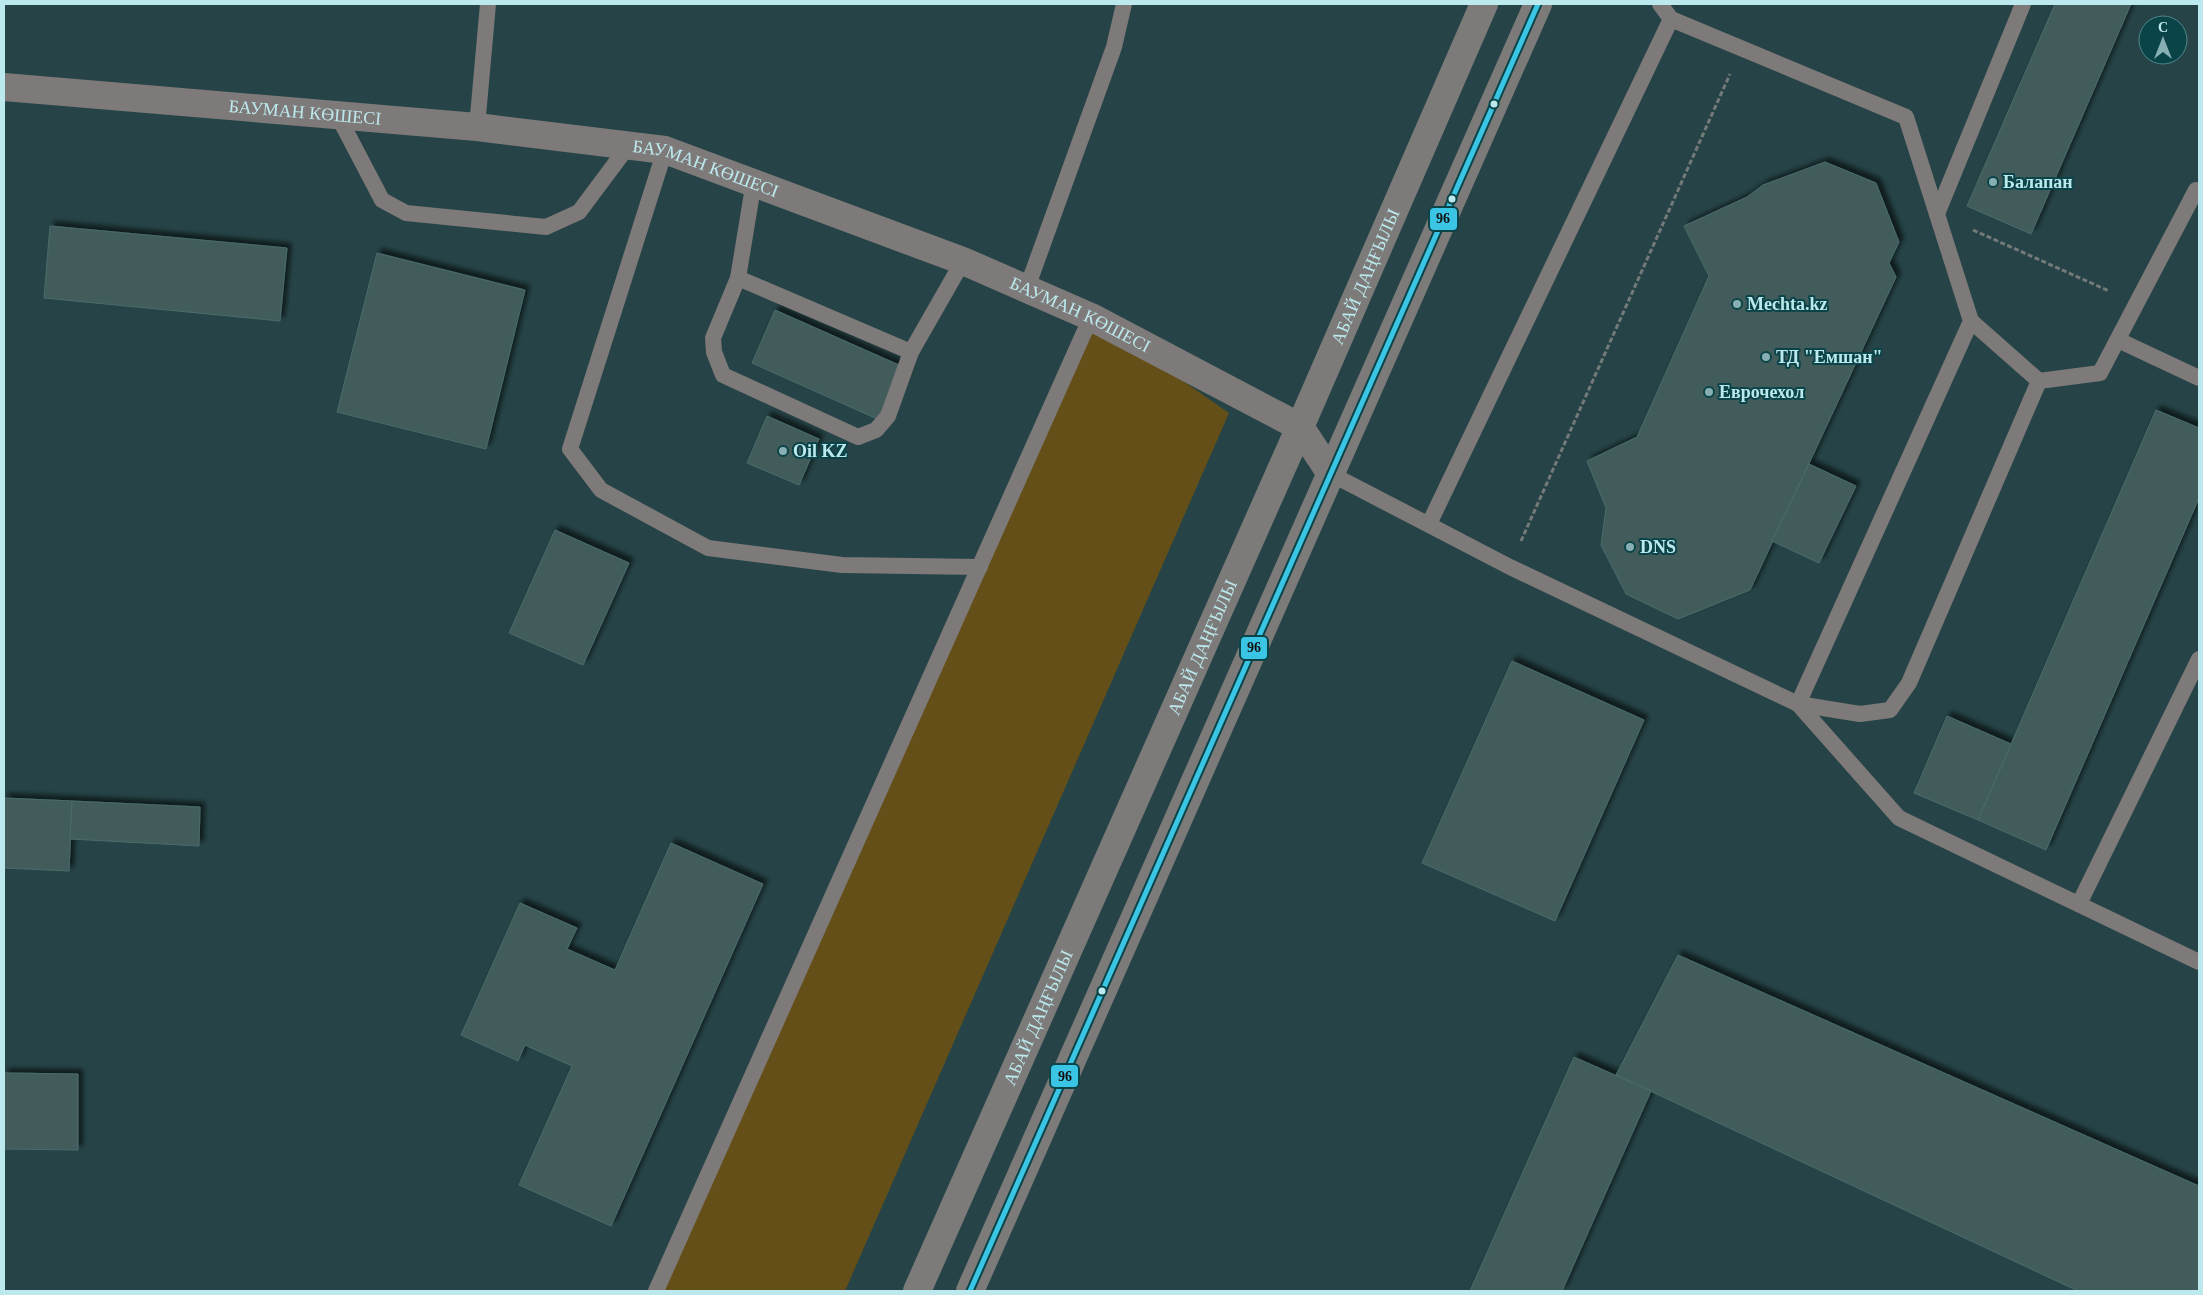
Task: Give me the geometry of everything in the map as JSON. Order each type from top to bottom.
[{"type":"main road","name":"АБАЙ ДАҢҒЫЛЫ","points":[[917,1291],[1300,426],[1484,4]]},
{"type":"main road","points":[[970,1291],[1538,4]]},
{"type":"street","name":"БАУМАН КӨШЕСІ","points":[[4,87],[477,127],[665,150],[754,181],[963,261],[1091,317],[1300,426],[1331,474]]},
{"type":"lane","points":[[477,127],[488,4]]},
{"type":"lane","points":[[1026,288],[1114,47],[1124,4]]},
{"type":"lane","points":[[1660,4],[1671,19],[1906,117],[1971,321],[2040,381],[2100,373],[2198,188]]},
{"type":"lane","points":[[1937,214],[2024,4]]},
{"type":"lane","points":[[1429,524],[1671,19]]},
{"type":"lane","points":[[338,116],[382,200],[406,213],[546,227],[579,212],[629,145]]},
{"type":"lane","points":[[665,150],[570,449],[601,490],[708,548],[842,565],[980,567]]},
{"type":"lane","points":[[754,181],[738,278],[713,338],[714,352],[723,375],[858,437],[876,430],[888,416],[911,352],[963,261]]},
{"type":"lane","points":[[738,278],[911,352]]},
{"type":"lane","points":[[656,1291],[1091,317]]},
{"type":"lane","points":[[1798,704],[1971,321]]},
{"type":"lane","points":[[2118,340],[2199,378]]},
{"type":"lane","points":[[1331,474],[1510,567],[1798,704],[1860,714],[1890,710],[1909,683],[2040,381]]},
{"type":"lane","points":[[2079,904],[2199,659]]},
{"type":"lane","points":[[1798,704],[1899,818],[2199,962]]},
{"type":"path","points":[[1510,567],[1741,49]]},
{"type":"path","points":[[1937,214],[2137,304]]},
{"type":"shaded area","points":[[1091,317],[1229,413],[845,1291],[656,1291]]},
{"type":"building","points":[[2055,4],[2131,4],[2031,234],[1967,206]]},
{"type":"building","name":"ТД \"Емшан\"","points":[[1825,162],[1876,183],[1899,242],[1889,263],[1896,277],[1750,590],[1678,619],[1626,594],[1601,545],[1606,508],[1587,461],[1637,437],[1709,276],[1684,226],[1747,197],[1763,185]]},
{"type":"building","points":[[50,226],[287,248],[280,321],[44,298]]},
{"type":"building","points":[[377,253],[525,290],[486,449],[337,412]]},
{"type":"building","points":[[775,310],[908,369],[884,422],[752,363]]},
{"type":"building","points":[[2156,410],[2199,428],[2199,498],[2046,850],[1978,820]]},
{"type":"building","name":"Oil KZ","points":[[767,416],[819,439],[799,485],[747,463]]},
{"type":"building","points":[[1809,464],[1856,486],[1819,563],[1772,541]]},
{"type":"building","points":[[555,530],[629,563],[583,665],[509,633]]},
{"type":"building","points":[[1512,661],[1644,720],[1555,921],[1422,863]]},
{"type":"building","points":[[1947,716],[2011,744],[1978,820],[1914,793]]},
{"type":"building","points":[[4,798],[72,801],[69,871],[4,868]]},
{"type":"building","points":[[72,801],[200,807],[199,846],[70,839]]},
{"type":"building","points":[[671,843],[763,884],[611,1226],[519,1185],[572,1066],[525,1045],[518,1061],[461,1035],[520,903],[577,928],[567,949],[615,970]]},
{"type":"building","points":[[1678,955],[2199,1186],[2199,1291],[2078,1291],[1616,1075]]},
{"type":"building","points":[[1574,1057],[1651,1091],[1562,1291],[1470,1291]]},
{"type":"building","points":[[4,1073],[78,1074],[78,1150],[4,1149]]},
{"type":"transit line","name":"96","points":[[970,1291],[1538,4]]},
{"type":"place","name":"Балапан","points":[[1993,182]]},
{"type":"place","name":"Mechta.kz","points":[[1737,304]]},
{"type":"place","name":"ТД \"Емшан\"","points":[[1766,357]]},
{"type":"place","name":"Еврочехол","points":[[1709,392]]},
{"type":"place","name":"Oil KZ","points":[[783,451]]},
{"type":"place","name":"DNS","points":[[1630,547]]}]
